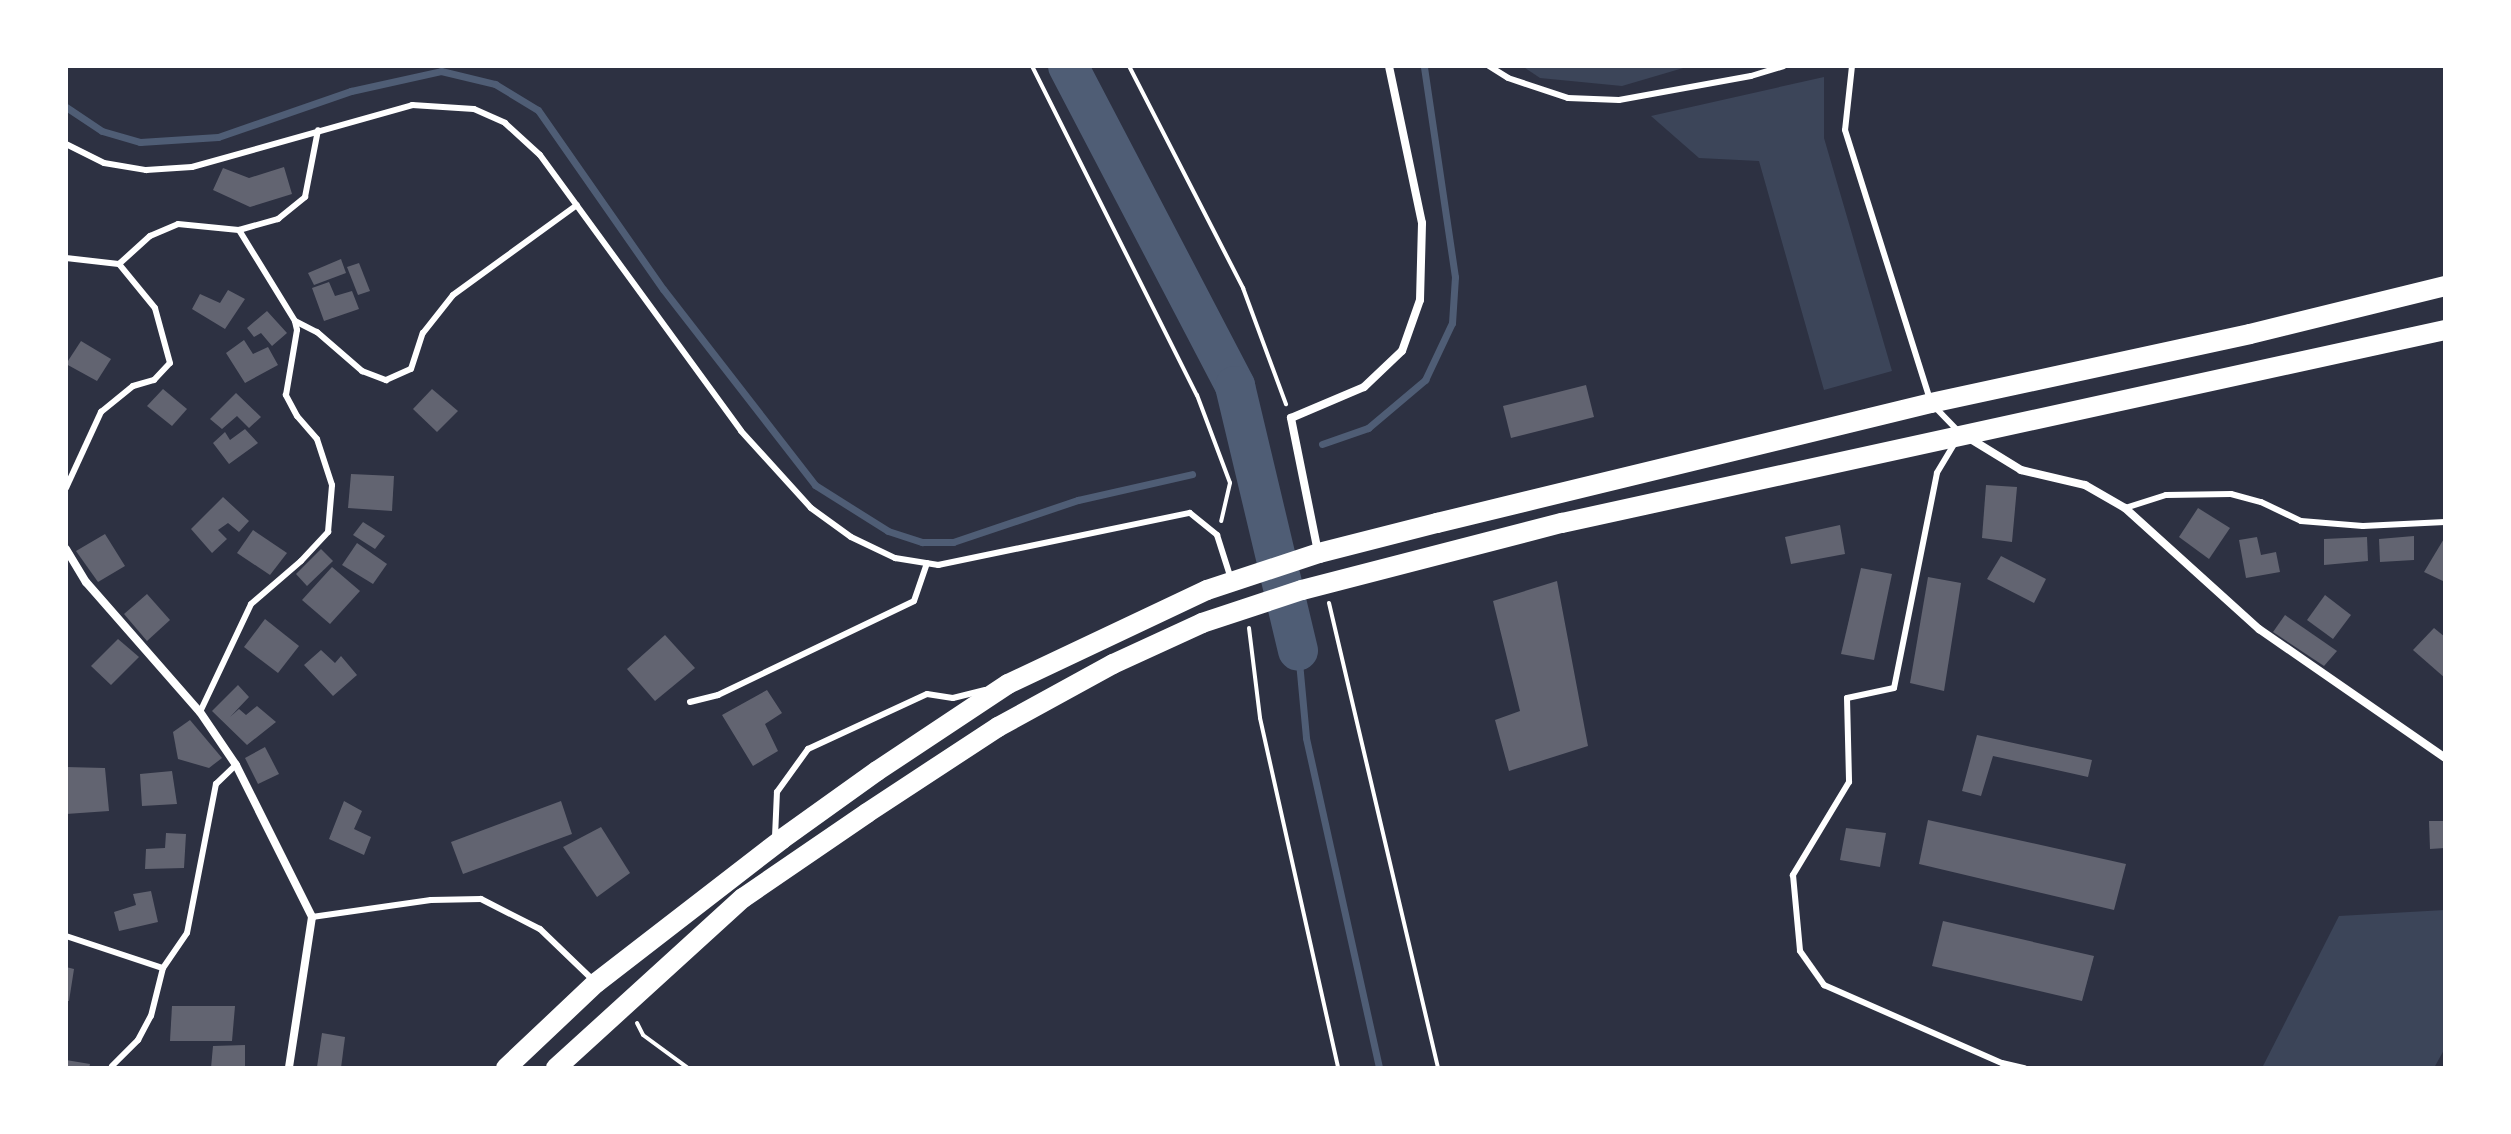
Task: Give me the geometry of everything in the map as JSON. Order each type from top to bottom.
[{"type":"main road","points":[[506,1068],[596,983],[774,845],[877,771],[1008,684],[1207,590],[1310,556],[1931,403],[2250,334],[2445,286]]},
{"type":"main road","points":[[556,1068],[743,898],[998,727],[1113,664],[1202,623],[1302,590],[1562,523],[1961,433],[2445,330]]},
{"type":"street","points":[[1310,556],[1291,418],[1364,387],[1402,351],[1420,300],[1422,223],[1389,66]]},
{"type":"street","points":[[1961,433],[2021,470],[2085,485],[2125,508],[2259,629],[2445,758]]},
{"type":"street","points":[[66,549],[86,582],[200,712],[236,765],[312,917],[289,1068]]},
{"type":"lane","points":[[1489,66],[1508,78],[1568,98],[1619,100],[1751,76],[1784,66]]},
{"type":"lane","points":[[1852,66],[1845,130],[1931,403],[1961,433],[1937,473],[1894,688],[1847,698],[1849,782],[1793,875],[1800,951],[1824,985],[2002,1063],[2024,1068]]},
{"type":"lane","points":[[66,144],[104,163],[162,169],[192,167],[412,105],[474,109],[505,123],[540,155],[741,431],[811,508],[851,537],[895,558],[938,565],[1190,513],[1217,535],[1241,580]]},
{"type":"lane","points":[[119,264],[150,236],[178,224],[239,230],[278,219],[305,197],[318,130]]},
{"type":"lane","points":[[295,321],[317,332],[362,371],[386,380],[411,369],[423,333],[453,295],[577,205]]},
{"type":"lane","points":[[200,712],[251,604],[301,561],[328,532],[332,485],[317,439],[297,416],[286,395],[297,330],[295,321],[239,230]]},
{"type":"lane","points":[[66,258],[119,264],[155,308],[170,363],[154,380],[133,386],[101,412],[66,488]]},
{"type":"lane","points":[[2125,508],[2166,495],[2231,494],[2261,502],[2301,521],[2363,526],[2445,522]]},
{"type":"lane","points":[[690,702],[718,695],[914,601],[927,563]]},
{"type":"lane","points":[[774,845],[777,792],[808,749],[927,694],[953,698],[1008,684]]},
{"type":"lane","points":[[112,1066],[138,1040],[151,1016],[163,968],[187,933],[216,784],[236,765]]},
{"type":"lane","points":[[312,917],[431,900],[481,899],[540,929],[596,983]]},
{"type":"lane","points":[[66,936],[163,968]]},
{"type":"path","points":[[1032,66],[1197,395],[1230,483],[1217,535]]},
{"type":"path","points":[[1129,66],[1243,288],[1291,418]]},
{"type":"path","points":[[1325,584],[1438,1068]]},
{"type":"path","points":[[1252,605],[1260,718],[1338,1068]]},
{"type":"path","points":[[626,1004],[643,1035],[688,1068]]},
{"type":"shaded area","points":[[1522,66],[1690,66],[1622,86],[1540,78]]},
{"type":"shaded area","points":[[1824,77],[1824,138],[1892,371],[1824,390],[1759,161],[1699,158],[1651,116]]},
{"type":"shaded area","points":[[2445,910],[2445,1048],[2434,1068],[2262,1068],[2339,916]]},
{"type":"building","points":[[284,167],[292,194],[250,207],[213,190],[223,168],[249,178]]},
{"type":"building","points":[[341,259],[346,273],[314,285],[308,273]]},
{"type":"building","points":[[359,263],[370,291],[358,295],[347,267]]},
{"type":"building","points":[[329,282],[335,296],[352,291],[359,309],[324,321],[312,288]]},
{"type":"building","points":[[228,290],[245,299],[225,329],[192,309],[200,294],[220,303]]},
{"type":"building","points":[[267,311],[287,333],[272,346],[261,333],[254,337],[247,328]]},
{"type":"building","points":[[244,340],[253,354],[268,347],[278,365],[245,383],[226,353]]},
{"type":"building","points":[[81,341],[111,359],[97,381],[66,364]]},
{"type":"building","points":[[1586,385],[1594,417],[1511,438],[1503,406]]},
{"type":"building","points":[[163,389],[187,409],[172,426],[147,406]]},
{"type":"building","points":[[432,389],[458,411],[437,432],[413,409]]},
{"type":"building","points":[[236,393],[261,417],[249,428],[237,416],[222,429],[210,419]]},
{"type":"building","points":[[245,429],[258,443],[229,464],[213,443],[225,432],[230,440]]},
{"type":"building","points":[[351,474],[394,476],[392,511],[348,508]]},
{"type":"building","points":[[1986,485],[2017,487],[2012,542],[1982,538]]},
{"type":"building","points":[[223,497],[249,521],[239,532],[228,523],[218,530],[227,539],[212,553],[191,529]]},
{"type":"building","points":[[2198,508],[2230,528],[2209,559],[2179,537]]},
{"type":"building","points":[[363,522],[385,536],[375,549],[353,535]]},
{"type":"building","points":[[1840,525],[1845,554],[1791,564],[1785,537]]},
{"type":"building","points":[[253,530],[287,553],[270,575],[237,553]]},
{"type":"building","points":[[105,534],[125,566],[98,582],[76,551]]},
{"type":"building","points":[[2414,536],[2414,560],[2380,562],[2379,539]]},
{"type":"building","points":[[2257,537],[2261,555],[2276,552],[2280,572],[2246,578],[2239,540]]},
{"type":"building","points":[[2367,537],[2368,561],[2324,565],[2324,539]]},
{"type":"building","points":[[2445,537],[2445,582],[2424,572]]},
{"type":"building","points":[[357,543],[387,564],[373,584],[342,565]]},
{"type":"building","points":[[321,549],[333,561],[307,586],[296,574]]},
{"type":"building","points":[[2001,556],[2046,579],[2034,603],[1987,579]]},
{"type":"building","points":[[332,567],[360,591],[330,624],[302,600]]},
{"type":"building","points":[[1861,568],[1892,574],[1874,660],[1841,654]]},
{"type":"building","points":[[1928,577],[1961,583],[1944,691],[1910,683]]},
{"type":"building","points":[[1557,581],[1588,746],[1509,771],[1495,720],[1520,711],[1493,601]]},
{"type":"building","points":[[147,594],[170,620],[147,641],[124,614]]},
{"type":"building","points":[[2325,595],[2351,615],[2333,639],[2307,620]]},
{"type":"building","points":[[2285,615],[2337,651],[2324,666],[2273,632]]},
{"type":"building","points":[[265,619],[299,646],[278,673],[244,647]]},
{"type":"building","points":[[2434,628],[2445,637],[2445,678],[2413,650]]},
{"type":"building","points":[[665,635],[695,668],[655,701],[627,669]]},
{"type":"building","points":[[118,639],[139,657],[111,685],[91,666]]},
{"type":"building","points":[[321,650],[335,663],[341,656],[357,675],[333,696],[304,665]]},
{"type":"building","points":[[238,685],[249,697],[230,717],[239,709],[246,715],[257,706],[276,722],[247,745],[212,711]]},
{"type":"building","points":[[767,690],[782,713],[765,724],[778,751],[753,766],[722,715]]},
{"type":"building","points":[[190,720],[222,758],[209,768],[178,759],[173,732]]},
{"type":"building","points":[[1977,735],[2092,760],[2088,777],[1993,756],[1981,796],[1962,791]]},
{"type":"building","points":[[265,747],[279,774],[258,784],[245,758]]},
{"type":"building","points":[[66,767],[105,768],[109,811],[66,814]]},
{"type":"building","points":[[172,771],[177,804],[142,806],[140,774]]},
{"type":"building","points":[[344,801],[362,811],[354,829],[371,837],[364,855],[329,839]]},
{"type":"building","points":[[561,801],[572,834],[463,874],[451,842]]},
{"type":"building","points":[[1928,820],[2126,864],[2114,910],[1919,864]]},
{"type":"building","points":[[2429,821],[2445,821],[2445,848],[2430,849]]},
{"type":"building","points":[[601,827],[630,873],[597,897],[563,847]]},
{"type":"building","points":[[1846,828],[1886,833],[1880,867],[1840,860]]},
{"type":"building","points":[[166,833],[186,834],[184,868],[145,869],[146,849],[165,848]]},
{"type":"building","points":[[151,891],[158,922],[119,931],[114,912],[136,905],[133,894]]},
{"type":"building","points":[[1943,921],[2094,956],[2082,1001],[1932,966]]},
{"type":"building","points":[[66,967],[74,969],[69,1001],[66,1001]]},
{"type":"building","points":[[172,1006],[235,1006],[232,1041],[170,1041]]},
{"type":"building","points":[[322,1033],[345,1037],[341,1068],[317,1067]]},
{"type":"building","points":[[245,1045],[245,1068],[211,1068],[213,1046]]},
{"type":"building","points":[[66,1060],[90,1064],[89,1068],[66,1068]]},
{"type":"waterway","points":[[1068,66],[1235,386],[1298,651]]},
{"type":"waterway","points":[[1322,444],[1368,428],[1425,380],[1452,323],[1455,277],[1424,66]]},
{"type":"waterway","points":[[66,107],[102,131],[140,142],[218,137],[351,91],[441,71],[495,84],[538,110],[663,289],[815,485],[888,531],[922,542],[953,542],[1078,500],[1192,474]]},
{"type":"waterway","points":[[1298,651],[1306,738],[1379,1068]]}]
